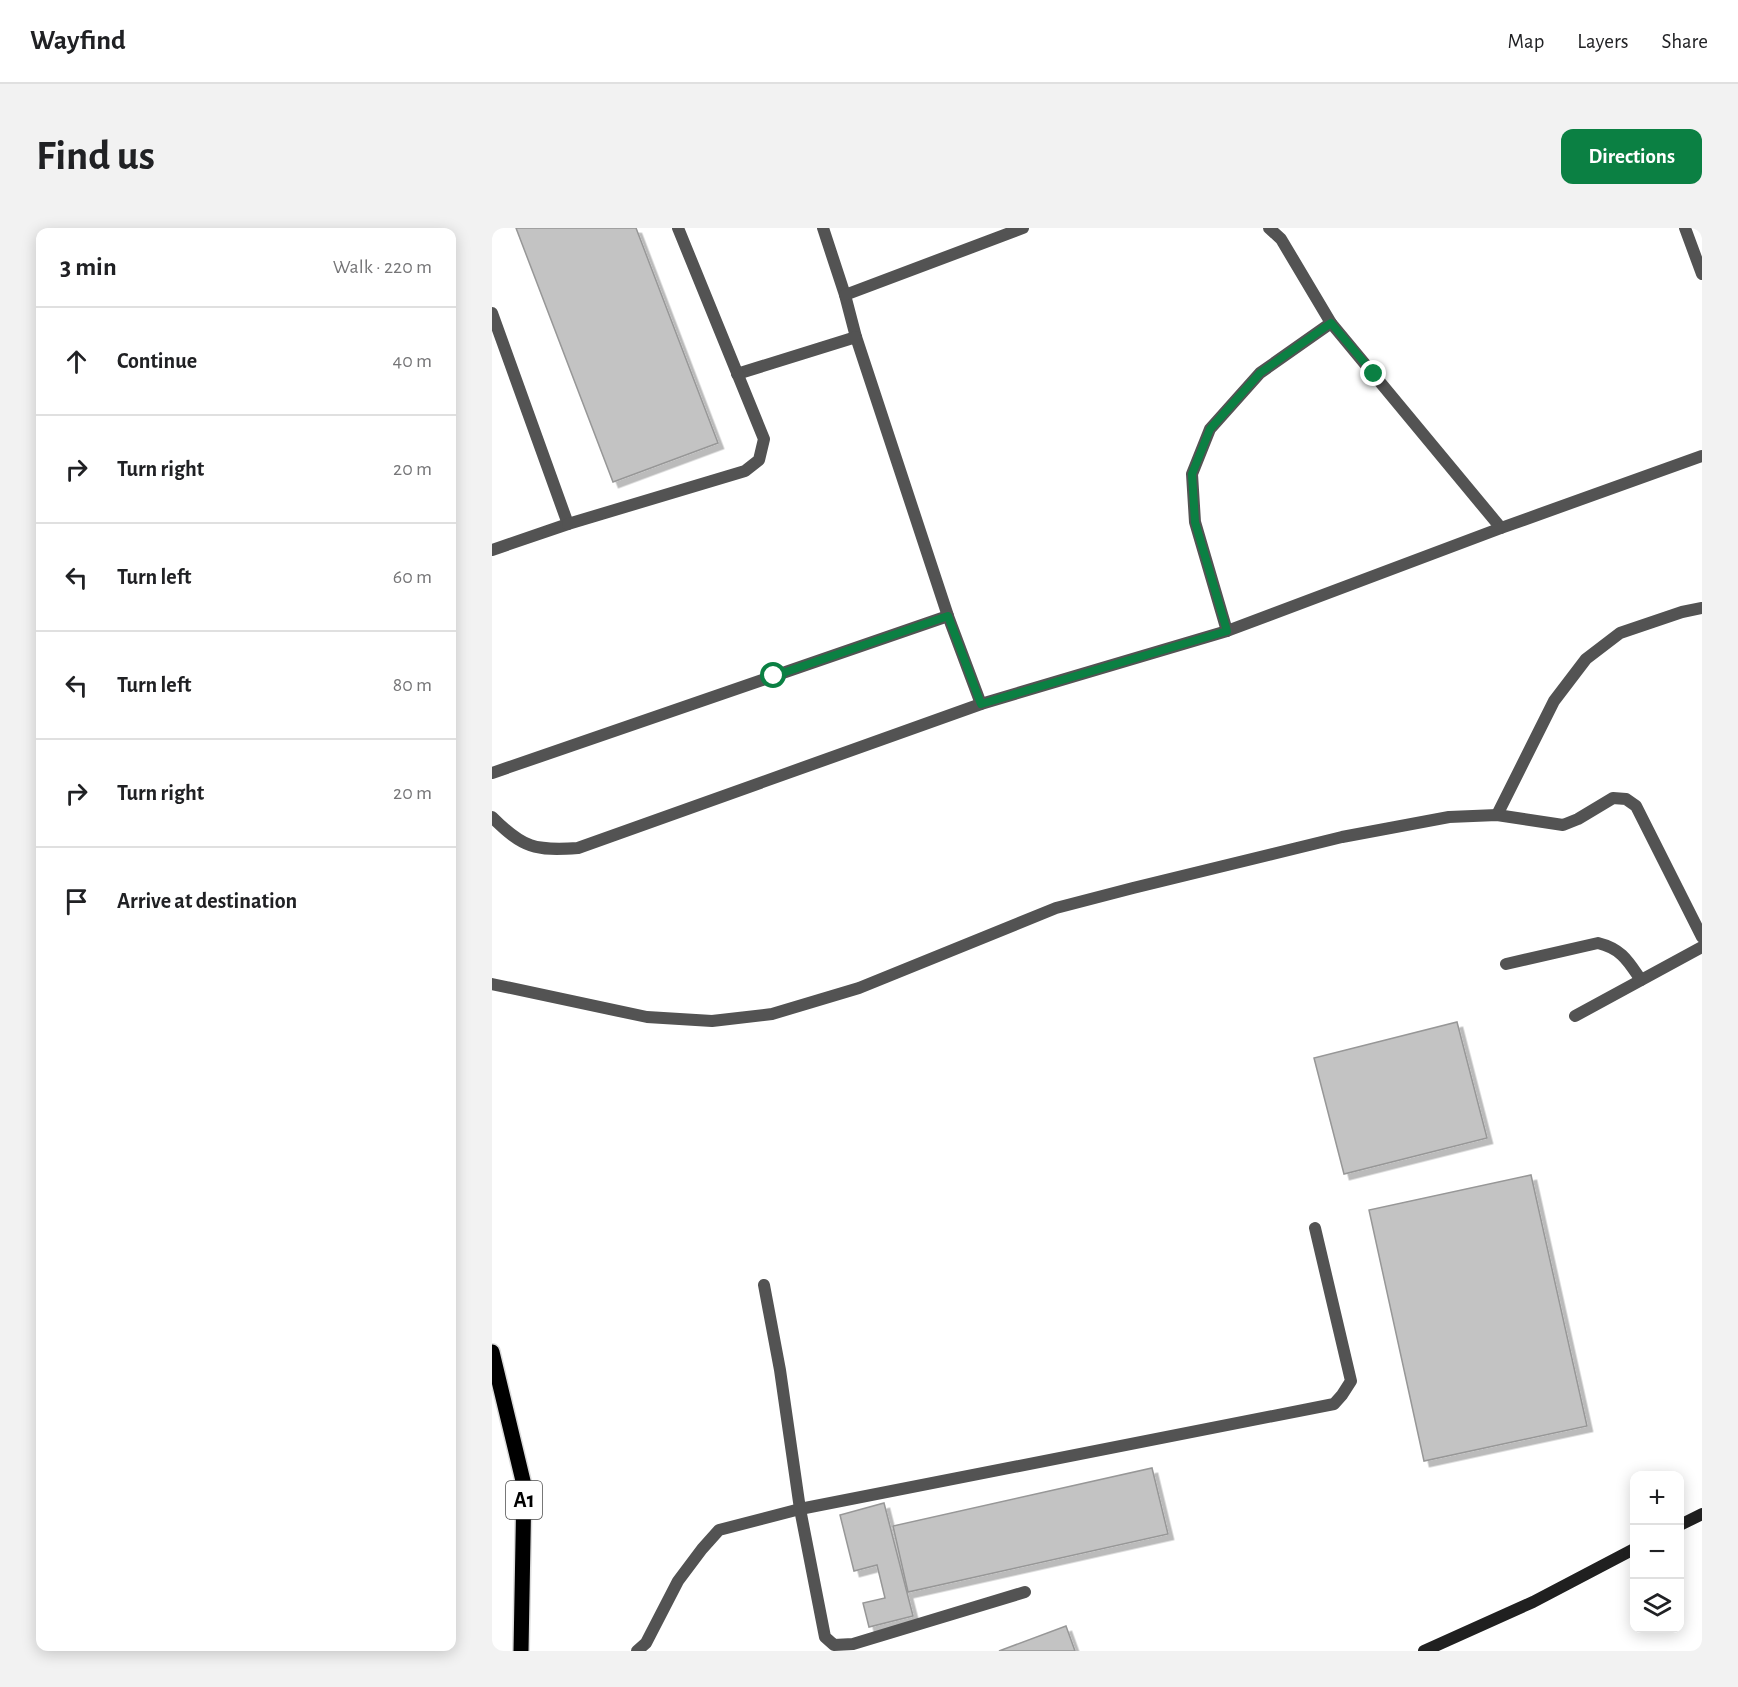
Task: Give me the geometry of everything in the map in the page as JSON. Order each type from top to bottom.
[{"type":"main road","name":"A1","points":[[492,1352],[524,1485],[521,1651]]},
{"type":"street","points":[[492,550],[568,524],[745,471],[759,460],[764,439],[678,228]]},
{"type":"street","points":[[824,228],[856,336],[948,616],[981,704]]},
{"type":"street","points":[[845,295],[1023,228]]},
{"type":"street","points":[[1269,228],[1282,233],[1331,323],[1501,528]]},
{"type":"street","points":[[1685,228],[1702,274]]},
{"type":"street","points":[[492,313],[568,524]]},
{"type":"street","points":[[1227,631],[1195,522],[1192,474],[1210,429],[1260,373],[1331,323]]},
{"type":"street","points":[[737,374],[856,336]]},
{"type":"street","points":[[492,817],[522,844],[548,850],[578,848],[981,704],[1227,631],[1501,528],[1702,456]]},
{"type":"street","points":[[1497,815],[1554,701],[1586,659],[1620,633],[1682,612],[1702,608]]},
{"type":"street","points":[[492,773],[948,616]]},
{"type":"street","points":[[492,984],[647,1017],[712,1021],[772,1014],[859,988],[1056,908],[1132,888],[1342,837],[1449,817],[1497,815],[1563,825],[1578,819],[1613,798],[1626,799],[1636,806],[1702,938]]},
{"type":"street","points":[[1506,964],[1598,943],[1612,946],[1624,956],[1641,980]]},
{"type":"street","points":[[1575,1016],[1702,947]]},
{"type":"street","points":[[637,1651],[645,1643],[678,1581],[719,1530],[800,1509],[1334,1404],[1351,1381],[1315,1228]]},
{"type":"street","points":[[764,1285],[780,1370],[800,1509],[825,1637],[834,1645],[854,1644],[1025,1592]]},
{"type":"street","points":[[1684,1523],[1702,1514]]},
{"type":"street","points":[[1424,1651],[1533,1602],[1630,1552]]},
{"type":"building","points":[[516,228],[636,228],[718,443],[613,482]]},
{"type":"building","points":[[1457,1022],[1487,1138],[1344,1174],[1314,1058]]},
{"type":"building","points":[[1531,1175],[1587,1426],[1424,1461],[1369,1210]]},
{"type":"building","points":[[1152,1468],[1168,1534],[908,1592],[893,1526]]},
{"type":"building","points":[[884,1503],[913,1616],[869,1627],[863,1603],[885,1598],[877,1565],[854,1571],[840,1515]]},
{"type":"building","points":[[1066,1626],[1075,1651],[999,1651]]},
{"type":"route","points":[[774,676],[948,616],[981,704],[1227,631],[1195,522],[1192,474],[1210,429],[1260,373],[1331,323],[1374,374]]}]
